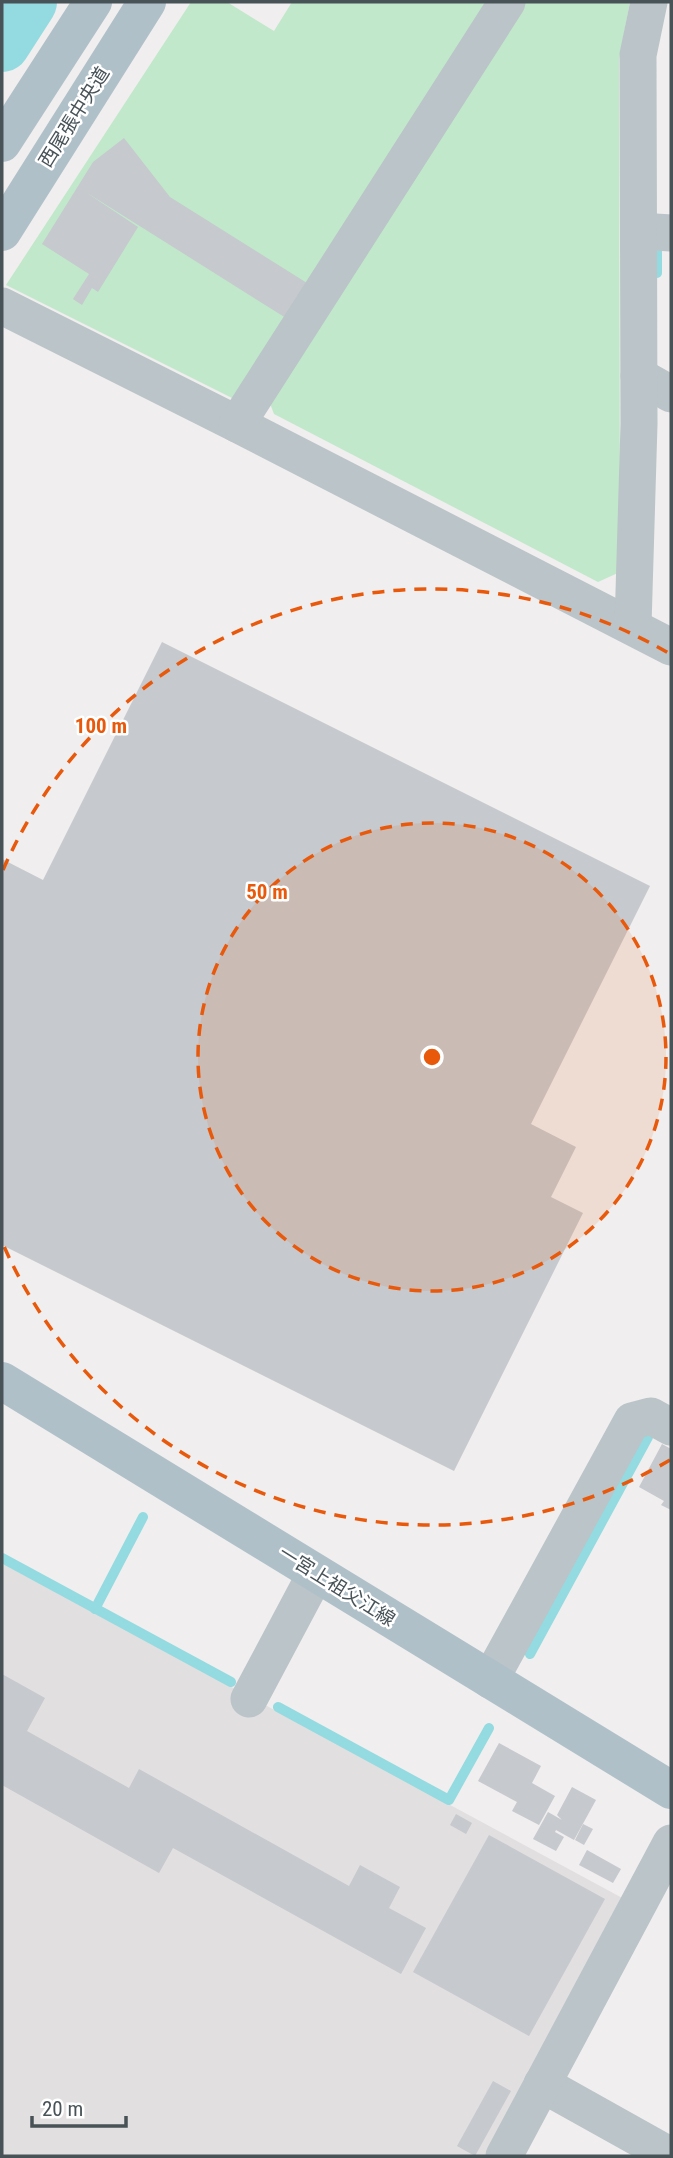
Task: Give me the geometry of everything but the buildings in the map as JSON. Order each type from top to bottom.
[{"type":"main road","points":[[2,143],[93,2]]},
{"type":"main road","name":"西尾張中央道","points":[[2,232],[147,2]]},
{"type":"main road","name":"一宮上祖父江線","points":[[5,1391],[316,1573],[671,1790]]},
{"type":"street","points":[[237,424],[507,2]]},
{"type":"street","points":[[633,626],[639,376],[655,232],[638,55],[649,2]]},
{"type":"street","points":[[2,306],[671,647]]},
{"type":"street","points":[[639,376],[671,394]]},
{"type":"street","points":[[490,1680],[632,1421],[651,1416],[671,1427]]},
{"type":"street","points":[[249,1699],[316,1573]]},
{"type":"street","points":[[504,2156],[671,1843]]},
{"type":"street","points":[[541,2084],[671,2156]]},
{"type":"shaded area","points":[[2,1563],[626,1900],[490,2156],[2,2156]]},
{"type":"green space","points":[[191,2],[227,2],[274,31],[292,2],[492,2],[238,401],[6,285]]},
{"type":"green space","points":[[524,2],[630,2],[619,59],[620,572],[598,582],[274,414],[269,401]]},
{"type":"waterway","points":[[2,44],[29,2]]},
{"type":"waterway","points":[[657,246],[657,273]]},
{"type":"waterway","points":[[530,1654],[648,1437]]},
{"type":"waterway","points":[[95,1609],[143,1517]]},
{"type":"waterway","points":[[2,1558],[231,1682]]},
{"type":"waterway","points":[[278,1707],[449,1800],[489,1728]]}]
